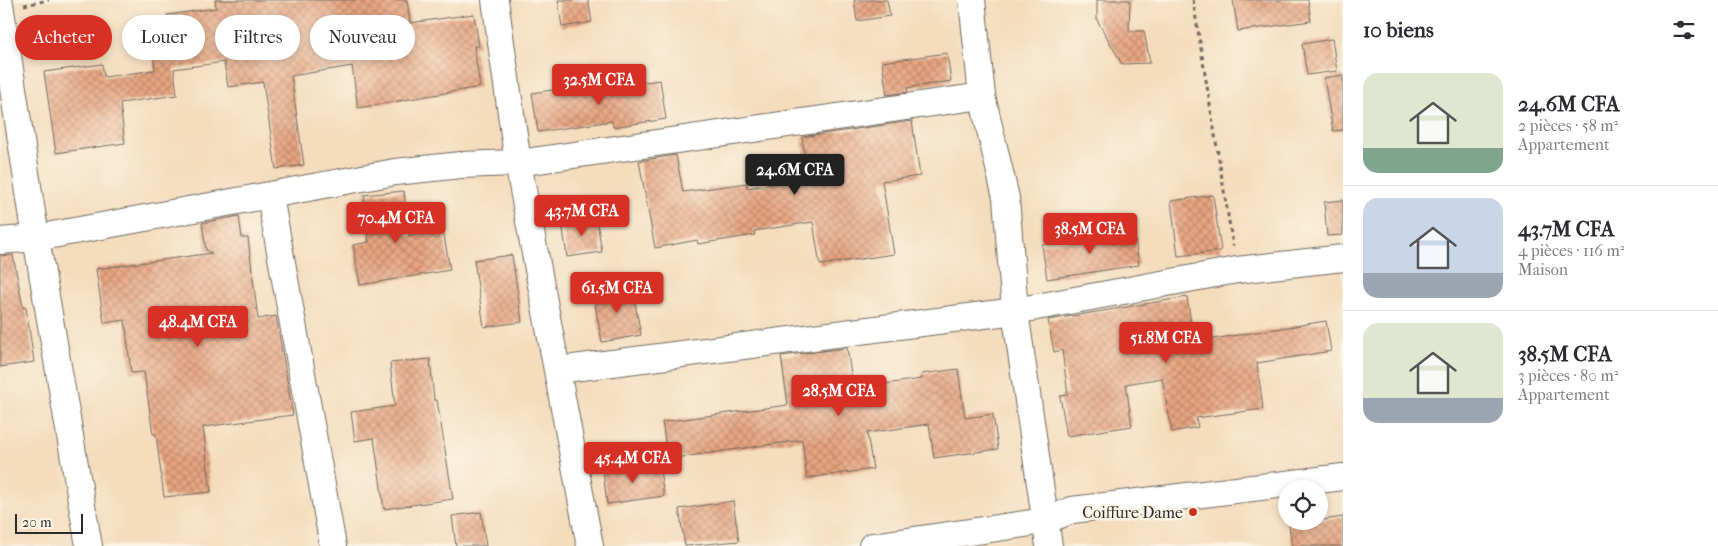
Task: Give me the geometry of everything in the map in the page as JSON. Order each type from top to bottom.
[{"type":"street","points":[[495,0],[518,163],[590,546]]},
{"type":"street","points":[[972,0],[982,96],[1006,198],[1015,311],[1049,546]]},
{"type":"street","points":[[0,4],[36,238],[89,546]]},
{"type":"street","points":[[0,240],[36,238],[395,172],[461,165],[518,163],[982,96]]},
{"type":"street","points":[[270,196],[333,546]]},
{"type":"street","points":[[558,370],[1015,311],[1237,270],[1343,258]]},
{"type":"street","points":[[872,546],[1045,521],[1072,510],[1343,477]]},
{"type":"path","points":[[1193,0],[1237,270]]},
{"type":"building","points":[[215,0],[407,0],[409,15],[310,15],[310,60],[415,60],[415,22],[474,14],[479,46],[474,46],[480,87],[358,108],[352,66],[291,76],[304,165],[276,169],[263,82],[228,87],[224,62],[174,69],[177,95],[120,103],[125,143],[56,153],[44,72],[102,64],[104,77],[155,70],[154,60],[205,60],[205,15],[167,15],[216,8]]},
{"type":"building","points":[[558,0],[588,0],[592,22],[562,27]]},
{"type":"building","points":[[854,0],[887,0],[890,16],[857,21]]},
{"type":"building","points":[[1097,0],[1130,0],[1129,31],[1144,31],[1150,63],[1122,64],[1097,20]]},
{"type":"building","points":[[1233,0],[1308,0],[1311,21],[1238,31]]},
{"type":"building","points":[[1332,39],[1337,71],[1307,75],[1302,44]]},
{"type":"building","points":[[947,53],[951,81],[907,88],[908,92],[887,95],[882,62]]},
{"type":"building","points":[[1343,75],[1343,130],[1333,131],[1324,78]]},
{"type":"building","points":[[660,80],[666,119],[613,127],[612,121],[538,132],[532,93],[593,84],[594,89]]},
{"type":"building","points":[[912,121],[920,176],[882,181],[894,254],[820,265],[813,222],[754,231],[755,235],[698,244],[697,240],[655,248],[639,161],[676,155],[683,192],[747,183],[747,188],[808,179],[802,137]]},
{"type":"building","points":[[404,191],[409,236],[443,230],[450,270],[360,285],[353,245],[369,242],[364,195]]},
{"type":"building","points":[[1213,195],[1221,251],[1178,256],[1171,201]]},
{"type":"building","points":[[1343,200],[1343,235],[1327,236],[1324,202]]},
{"type":"building","points":[[239,216],[242,238],[248,238],[258,319],[276,316],[293,415],[203,427],[211,492],[164,497],[156,434],[153,434],[144,372],[131,373],[125,320],[104,323],[96,269],[212,253],[206,250],[202,223]]},
{"type":"building","points":[[596,216],[602,252],[567,257],[562,222]]},
{"type":"building","points":[[1134,231],[1139,265],[1047,279],[1042,245]]},
{"type":"building","points":[[13,255],[23,308],[26,307],[34,362],[0,367],[0,256]]},
{"type":"building","points":[[512,255],[522,322],[484,327],[474,260]]},
{"type":"building","points":[[632,287],[641,335],[602,342],[593,294]]},
{"type":"building","points":[[1187,297],[1194,342],[1326,321],[1331,351],[1257,363],[1263,409],[1196,418],[1198,427],[1172,432],[1162,378],[1126,384],[1132,426],[1067,436],[1060,396],[1068,395],[1062,350],[1054,352],[1048,320]]},
{"type":"building","points":[[847,348],[853,388],[922,379],[921,374],[958,369],[965,418],[993,414],[998,449],[934,458],[929,424],[867,433],[873,469],[807,478],[802,440],[668,459],[662,422],[788,405],[781,356]]},
{"type":"building","points":[[430,359],[434,400],[437,400],[453,499],[384,509],[374,438],[355,441],[351,412],[395,406],[390,363]]},
{"type":"building","points":[[659,464],[664,496],[607,504],[603,471]]},
{"type":"building","points":[[733,501],[739,541],[685,546],[679,509]]},
{"type":"building","points":[[481,512],[486,546],[456,546],[452,516]]},
{"type":"building","points":[[1343,517],[1343,546],[1292,546],[1290,530],[1328,530],[1328,519]]},
{"type":"place","name":"Coiffure Dame","points":[[1193,512]]}]
